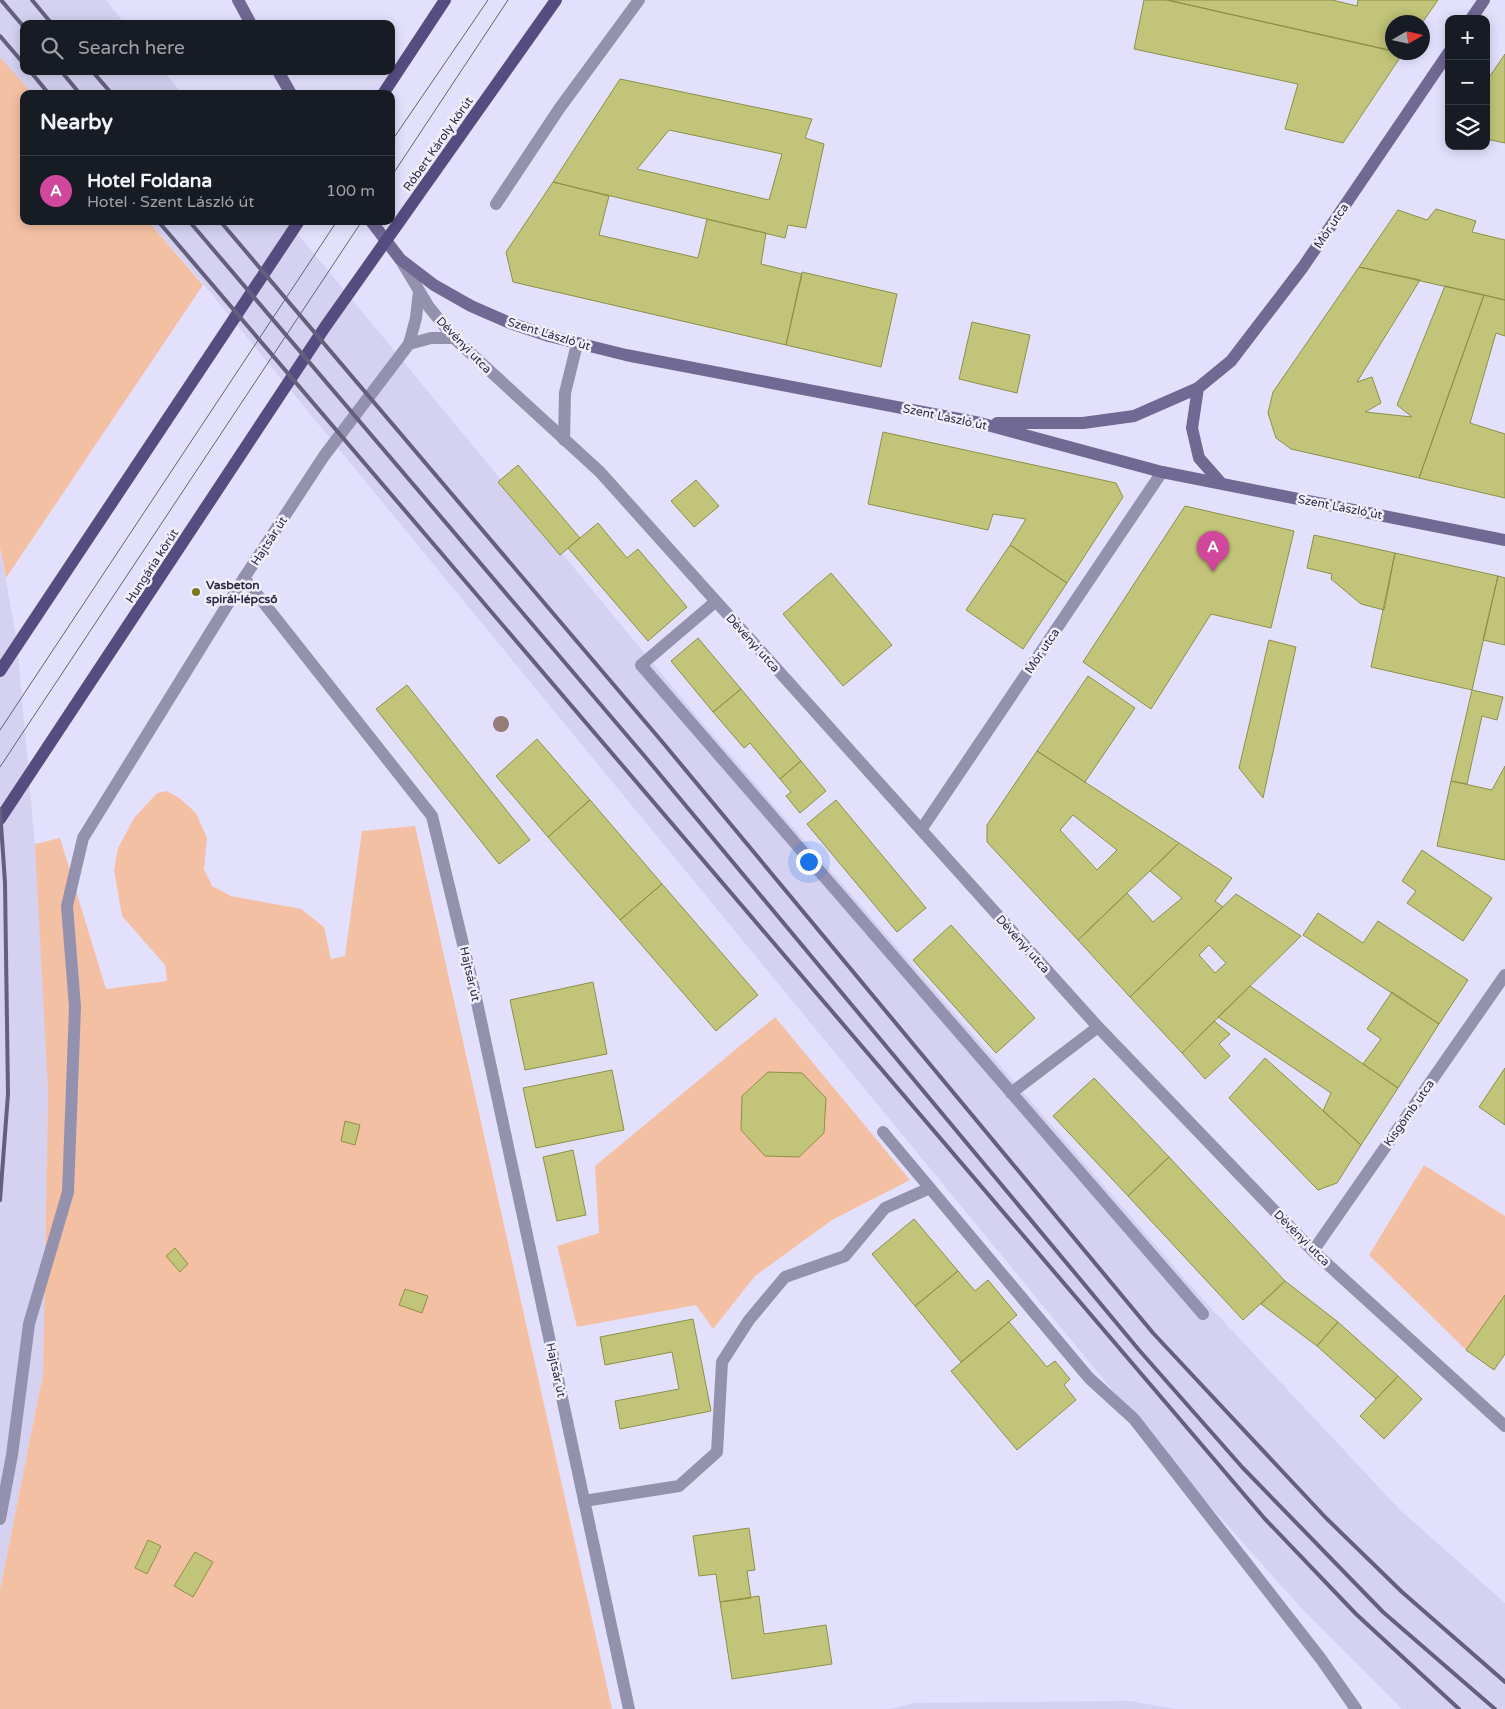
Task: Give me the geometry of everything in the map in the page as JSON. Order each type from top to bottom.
[{"type":"main road","points":[[386,90],[445,0]]},
{"type":"main road","name":"Róbert Károly körút","points":[[325,327],[556,0]]},
{"type":"main road","points":[[0,671],[296,225]]},
{"type":"main road","name":"Hungária körút","points":[[0,820],[325,327]]},
{"type":"street","points":[[238,0],[249,20]]},
{"type":"street","points":[[496,204],[559,109],[639,0]]},
{"type":"street","points":[[1474,15],[1484,0]]},
{"type":"street","name":"Mór utca","points":[[980,423],[1083,423],[1134,416],[1198,388],[1231,361],[1303,267],[1445,58]]},
{"type":"street","points":[[280,75],[289,90]]},
{"type":"street","name":"Szent László út","points":[[375,225],[400,259],[434,285],[471,306],[510,323],[577,344],[980,423],[1162,472],[1505,540]]},
{"type":"street","name":"Dévényi utca","points":[[400,259],[419,291],[454,338],[600,472],[1098,1027],[1313,1251],[1505,1426]]},
{"type":"street","name":"Hajtsár út","points":[[419,291],[416,318],[409,344],[324,456],[244,578],[432,816],[476,998],[629,1709]]},
{"type":"street","points":[[409,344],[431,338],[454,338]]},
{"type":"street","points":[[564,440],[565,393],[577,344]]},
{"type":"street","points":[[1198,388],[1192,428],[1199,458],[1221,484]]},
{"type":"street","name":"Mór utca","points":[[921,830],[1162,472]]},
{"type":"street","points":[[0,1519],[12,1455],[29,1324],[68,1192],[75,1007],[67,906],[83,838],[244,578]]},
{"type":"street","points":[[716,602],[641,665],[1203,1314]]},
{"type":"street","name":"Kisgömb utca","points":[[1313,1251],[1505,975]]},
{"type":"street","points":[[1011,1093],[1098,1027]]},
{"type":"street","points":[[883,1132],[1089,1378],[1134,1419],[1321,1659],[1356,1709]]},
{"type":"street","points":[[584,1501],[679,1486],[717,1452],[722,1362],[749,1320],[785,1277],[845,1256],[884,1208],[930,1188]]},
{"type":"shaded area","points":[[0,0],[106,0],[122,20],[20,20],[20,75],[167,75],[179,90],[29,90],[0,57]]},
{"type":"shaded area","points":[[0,57],[29,90],[20,90],[20,225],[151,225],[203,285],[6,578],[0,547]]},
{"type":"shaded area","points":[[152,225],[290,225],[694,713],[1197,1293],[1400,1510],[1505,1603],[1505,1709],[1402,1709],[1303,1610],[1203,1498],[1104,1380],[190,268]]},
{"type":"shaded area","points":[[0,547],[17,643],[38,880],[48,1092],[43,1374],[0,1590]]},
{"type":"shaded area","points":[[166,791],[178,797],[196,813],[207,838],[204,869],[212,886],[231,896],[301,909],[324,927],[331,959],[345,956],[362,831],[415,826],[612,1709],[0,1709],[0,1590],[43,1374],[48,1092],[35,844],[60,838],[106,989],[167,981],[165,965],[122,916],[114,870],[118,848],[134,818],[157,793]]},
{"type":"shaded area","points":[[775,1017],[910,1180],[832,1220],[755,1276],[713,1329],[696,1305],[577,1327],[557,1246],[599,1233],[595,1166]]},
{"type":"shaded area","points":[[1424,1165],[1505,1216],[1505,1295],[1466,1350],[1369,1255]]},
{"type":"shaded area","points":[[1130,1701],[1175,1709],[889,1709],[914,1703]]},
{"type":"building","points":[[1144,0],[1167,0],[1385,49],[1385,60],[1398,60],[1343,143],[1285,129],[1298,84],[1134,49]]},
{"type":"building","points":[[1167,0],[1332,0],[1357,6],[1358,0],[1438,0],[1428,15],[1385,15],[1385,49]]},
{"type":"building","points":[[1505,54],[1505,143],[1490,140],[1490,76]]},
{"type":"building","points":[[620,79],[812,119],[805,138],[824,144],[806,228],[788,225],[785,238],[553,182]],"holes":[[[669,130],[782,154],[769,200],[637,169]]]},
{"type":"building","points":[[553,182],[609,196],[599,235],[698,258],[707,219],[766,233],[761,264],[802,274],[786,345],[513,282],[506,252]]},
{"type":"building","points":[[1436,209],[1476,221],[1472,232],[1505,240],[1505,300],[1359,267],[1398,210],[1427,220]]},
{"type":"building","points":[[1359,267],[1420,280],[1357,382],[1372,377],[1381,403],[1365,412],[1412,417],[1397,405],[1445,286],[1484,295],[1419,478],[1291,449],[1276,438],[1268,413],[1273,392]]},
{"type":"building","points":[[802,272],[897,294],[881,367],[786,345]]},
{"type":"building","points":[[1484,295],[1505,300],[1505,336],[1496,333],[1470,423],[1505,434],[1505,498],[1419,478]]},
{"type":"building","points":[[972,322],[1030,335],[1017,393],[959,379]]},
{"type":"building","points":[[883,432],[1116,483],[1123,497],[1067,583],[1010,545],[1026,519],[993,514],[988,530],[868,504]]},
{"type":"building","points":[[518,465],[580,538],[560,555],[498,482]]},
{"type":"building","points":[[696,480],[719,506],[694,527],[671,501]]},
{"type":"building","points":[[1185,506],[1294,531],[1271,628],[1211,614],[1151,709],[1083,662]]},
{"type":"building","points":[[598,523],[627,558],[638,549],[687,607],[648,641],[568,548]]},
{"type":"building","points":[[1314,535],[1395,553],[1384,610],[1361,604],[1331,579],[1332,574],[1307,568]]},
{"type":"building","points":[[1010,545],[1067,583],[1023,649],[966,610]]},
{"type":"building","points":[[1395,553],[1498,576],[1472,690],[1371,667]]},
{"type":"building","points":[[831,573],[892,645],[843,686],[783,614]]},
{"type":"building","points":[[1498,576],[1505,578],[1505,645],[1483,640]]},
{"type":"building","points":[[698,638],[741,689],[713,712],[671,661]]},
{"type":"building","points":[[1269,640],[1296,647],[1263,798],[1239,768]]},
{"type":"building","points":[[1088,676],[1135,708],[1085,782],[1037,751]]},
{"type":"building","points":[[407,685],[530,840],[499,864],[376,709]]},
{"type":"building","points":[[741,689],[801,761],[780,779],[750,743],[744,748],[713,712]]},
{"type":"building","points":[[1472,690],[1503,697],[1497,720],[1482,716],[1467,784],[1451,781]]},
{"type":"building","points":[[537,739],[590,800],[548,837],[496,776]]},
{"type":"building","points":[[1037,751],[1179,843],[1078,940],[987,842],[987,825]],"holes":[[[1073,815],[1117,850],[1097,870],[1060,830]]]},
{"type":"building","points":[[801,761],[826,791],[800,813],[786,796],[791,792],[780,779]]},
{"type":"building","points":[[1505,766],[1505,860],[1437,846],[1451,781],[1492,790]]},
{"type":"building","points":[[590,800],[662,884],[620,920],[548,837]]},
{"type":"building","points":[[836,800],[926,908],[897,932],[807,824]]},
{"type":"building","points":[[1179,843],[1232,878],[1215,901],[1223,907],[1130,997],[1078,940],[1127,893],[1153,922],[1182,898],[1150,871]]},
{"type":"building","points":[[1422,850],[1492,898],[1463,941],[1407,903],[1416,891],[1402,881]]},
{"type":"building","points":[[662,884],[758,995],[716,1031],[620,920]]},
{"type":"building","points":[[1236,894],[1301,936],[1182,1053],[1130,997]],"holes":[[[1209,945],[1226,963],[1215,973],[1199,955]]]},
{"type":"building","points":[[1318,913],[1363,943],[1378,921],[1468,980],[1439,1024],[1303,935]]},
{"type":"building","points":[[951,925],[1035,1018],[996,1053],[913,960]]},
{"type":"building","points":[[593,982],[607,1054],[525,1070],[510,1000]]},
{"type":"building","points":[[1250,986],[1398,1088],[1361,1145],[1323,1111],[1331,1093],[1218,1017]]},
{"type":"building","points":[[1392,992],[1439,1024],[1398,1088],[1363,1064],[1381,1039],[1367,1029]]},
{"type":"building","points":[[1214,1021],[1230,1034],[1219,1044],[1230,1056],[1205,1079],[1182,1053]]},
{"type":"building","points":[[1265,1058],[1361,1145],[1337,1183],[1318,1190],[1229,1098]]},
{"type":"building","points":[[1505,1068],[1505,1125],[1479,1107]]},
{"type":"building","points":[[612,1070],[624,1130],[536,1148],[523,1088]]},
{"type":"building","points":[[768,1072],[802,1073],[826,1098],[824,1133],[799,1157],[765,1156],[741,1130],[742,1096]]},
{"type":"building","points":[[1094,1078],[1169,1157],[1128,1196],[1053,1116]]},
{"type":"building","points":[[345,1121],[360,1125],[355,1145],[341,1141]]},
{"type":"building","points":[[573,1150],[586,1215],[557,1221],[543,1157]]},
{"type":"building","points":[[1169,1157],[1285,1281],[1243,1320],[1128,1196]]},
{"type":"building","points":[[914,1219],[958,1271],[915,1306],[872,1254]]},
{"type":"building","points":[[175,1248],[188,1264],[180,1272],[166,1256]]},
{"type":"building","points":[[958,1271],[975,1291],[988,1280],[1017,1315],[961,1362],[915,1306]]},
{"type":"building","points":[[1285,1281],[1338,1322],[1317,1346],[1261,1304]]},
{"type":"building","points":[[405,1289],[428,1296],[422,1313],[399,1305]]},
{"type":"building","points":[[1505,1295],[1505,1354],[1494,1370],[1466,1350]]},
{"type":"building","points":[[693,1319],[711,1411],[620,1429],[615,1401],[679,1389],[672,1352],[605,1365],[600,1337]]},
{"type":"building","points":[[1009,1322],[1047,1367],[1055,1361],[1070,1379],[1064,1385],[1076,1400],[1017,1450],[951,1371]]},
{"type":"building","points":[[1338,1322],[1398,1376],[1376,1399],[1317,1346]]},
{"type":"building","points":[[1398,1376],[1422,1399],[1384,1439],[1360,1416]]},
{"type":"building","points":[[749,1528],[755,1570],[747,1571],[751,1598],[720,1602],[716,1574],[699,1576],[693,1536]]},
{"type":"building","points":[[148,1540],[161,1546],[147,1574],[135,1568]]},
{"type":"building","points":[[195,1552],[213,1562],[193,1597],[174,1586]]},
{"type":"building","points":[[759,1596],[764,1634],[826,1625],[832,1664],[732,1679],[720,1602]]},
{"type":"tram line","points":[[395,136],[488,0]]},
{"type":"tram line","points":[[395,171],[508,0]]},
{"type":"tram line","points":[[0,730],[334,225]]},
{"type":"tram line","points":[[0,767],[359,225]]},
{"type":"railway","points":[[1,0],[20,22]]},
{"type":"railway","points":[[32,0],[49,20]]},
{"type":"railway","points":[[0,36],[20,59]]},
{"type":"railway","points":[[33,75],[46,90]]},
{"type":"railway","points":[[64,75],[77,90]]},
{"type":"railway","points":[[95,75],[109,90]]},
{"type":"railway","points":[[161,225],[1265,1519],[1356,1614],[1459,1709]]},
{"type":"railway","points":[[192,225],[647,759],[1139,1350],[1242,1467],[1383,1612],[1495,1709]]},
{"type":"railway","points":[[223,225],[664,744],[1153,1333],[1326,1518],[1402,1592],[1505,1682]]},
{"type":"railway","points":[[0,809],[5,883],[8,1094],[0,1200]]},
{"type":"place","name":"Hotel Foldana","points":[[1213,572]]},
{"type":"place","name":"Vasbeton spirál-lépcső","points":[[196,592]]}]
